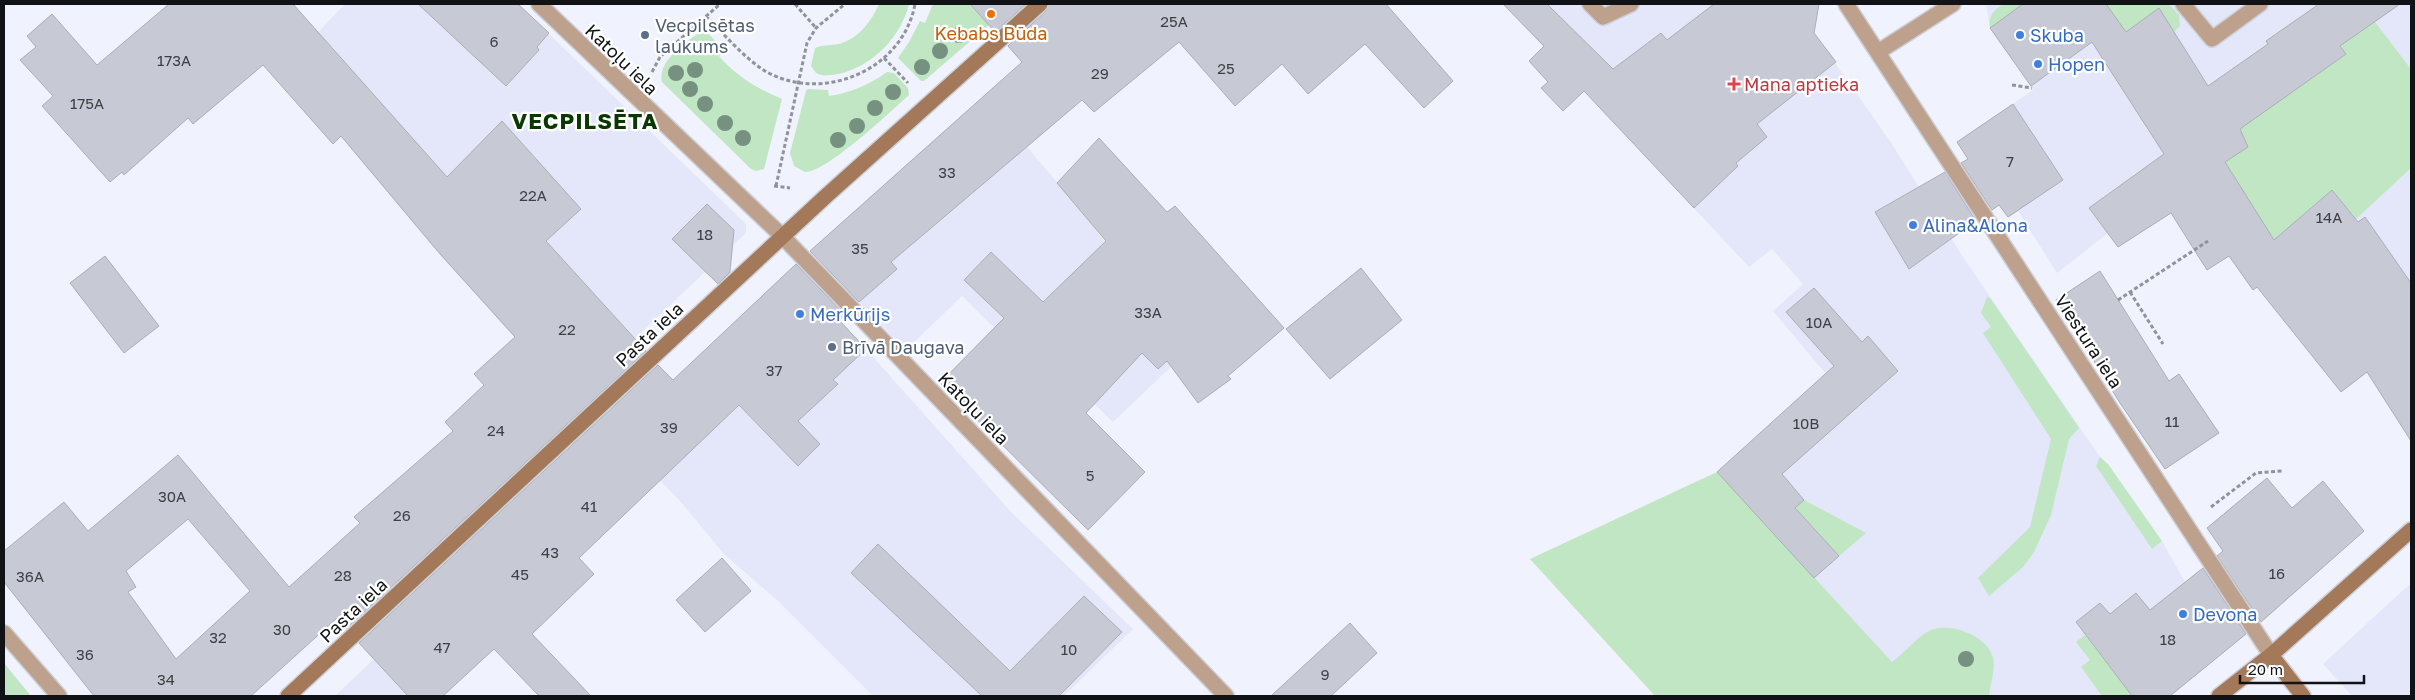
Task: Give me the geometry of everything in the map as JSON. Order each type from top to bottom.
[{"type":"main road","name":"Pasta iela","points":[[288,696],[782,236],[1040,4]]},
{"type":"main road","points":[[2219,696],[2271,655],[2411,530]]},
{"type":"main road","name":"Viestura iela","points":[[2271,655],[2303,696]]},
{"type":"street","name":"Katoļu iela","points":[[538,4],[782,236],[1226,696]]},
{"type":"street","points":[[1590,4],[1603,17],[1631,4]]},
{"type":"street","name":"Viestura iela","points":[[1846,4],[2271,655]]},
{"type":"street","points":[[1878,52],[1953,4]]},
{"type":"street","points":[[2183,4],[2212,39],[2260,4]]},
{"type":"street","points":[[4,633],[59,696]]},
{"type":"path","points":[[652,79],[654,67],[660,57],[720,4]]},
{"type":"path","points":[[795,4],[816,28]]},
{"type":"path","points":[[776,186],[807,43],[816,28],[845,4]]},
{"type":"path","points":[[706,16],[764,70],[798,83],[826,84],[849,79],[870,69],[884,58],[898,44],[908,27],[915,4]]},
{"type":"path","points":[[884,58],[910,85]]},
{"type":"path","points":[[2012,85],[2032,88]]},
{"type":"path","points":[[768,184],[798,188]]},
{"type":"path","points":[[2118,300],[2208,241]]},
{"type":"path","points":[[2130,292],[2163,344]]},
{"type":"path","points":[[2186,525],[2256,473],[2282,471]]},
{"type":"shaded area","points":[[345,4],[518,4],[746,224],[746,233],[571,399],[431,245],[341,136],[305,46]]},
{"type":"shaded area","points":[[1503,4],[1807,4],[1811,6],[1817,18],[1811,29],[1890,141],[1963,257],[2100,457],[2096,466],[2152,548],[2162,541],[2185,582],[2229,648],[2170,696],[1897,696],[1717,472],[1826,374],[1773,311],[1803,284],[1772,249],[1749,267]]},
{"type":"shaded area","points":[[1986,4],[2411,4],[2411,69],[2374,22],[2340,46],[2346,54],[2266,110],[2057,273],[2018,211],[2008,218],[1957,142],[2033,90],[1990,28]]},
{"type":"shaded area","points":[[984,96],[1089,220],[1105,243],[1199,340],[1113,422],[1082,392],[1057,390],[962,296],[906,350],[810,251]]},
{"type":"shaded area","points":[[2411,168],[2411,381],[2321,248]]},
{"type":"shaded area","points":[[791,269],[866,349],[1011,512],[1133,629],[1064,696],[873,696],[778,601],[724,554],[681,502],[615,434]]},
{"type":"shaded area","points":[[2411,583],[2411,696],[2352,696],[2323,664]]},
{"type":"shaded area","points":[[374,659],[408,696],[335,696]]},
{"type":"green space","points":[[879,4],[909,4],[899,28],[883,49],[862,65],[850,70],[829,75],[816,73],[811,66],[815,48],[839,44],[854,37],[869,22]]},
{"type":"green space","points":[[933,4],[970,4],[989,25],[924,81],[921,81],[898,58],[920,21],[925,23]]},
{"type":"green space","points":[[2003,4],[2023,4],[1990,28],[1992,14]]},
{"type":"green space","points":[[2106,4],[2169,4],[2179,15],[2180,26],[2174,32],[2159,9],[2098,51],[2119,23]]},
{"type":"green space","points":[[2375,22],[2411,69],[2411,168],[2356,219],[2332,190],[2303,215],[2327,244],[2292,269],[2225,162],[2247,147],[2236,130],[2346,54],[2340,46]]},
{"type":"green space","points":[[703,30],[724,50],[719,56],[733,70],[764,91],[782,99],[764,169],[756,171],[751,169],[662,82],[664,66],[669,59],[682,45]]},
{"type":"green space","points":[[887,72],[894,73],[908,88],[909,95],[874,127],[828,163],[815,170],[805,172],[794,166],[790,153],[806,91],[808,89],[828,90],[829,96],[837,95],[859,88]]},
{"type":"green space","points":[[1987,297],[1990,298],[2079,428],[2069,439],[2051,515],[2034,552],[2023,567],[1989,596],[1978,578],[2030,527],[2051,439],[1983,333],[1991,327],[1981,313]]},
{"type":"green space","points":[[2100,457],[2108,464],[2162,541],[2152,549],[2096,466]]},
{"type":"green space","points":[[1717,472],[1892,662],[1921,636],[1939,628],[1948,628],[1968,633],[1984,643],[1990,650],[1994,663],[1989,696],[1655,696],[1530,559]]},
{"type":"green space","points":[[1804,500],[1866,533],[1839,556],[1795,508]]},
{"type":"green space","points":[[2085,635],[2132,696],[2102,696],[2081,667],[2090,660],[2076,642]]},
{"type":"green space","points":[[4,663],[31,696],[4,696]]},
{"type":"building","points":[[169,4],[293,4],[447,177],[502,121],[581,209],[546,241],[646,351],[346,629],[337,618],[251,696],[94,696],[4,582],[4,551],[64,502],[88,531],[178,455],[289,587],[360,523],[354,517],[453,431],[445,422],[484,385],[474,374],[515,337],[441,255],[341,136],[333,144],[263,65],[193,124],[188,118],[124,175],[122,172],[110,182],[42,106],[53,96],[20,60],[36,47],[27,36],[52,14],[97,65]],"holes":[[[188,519],[250,591],[176,659],[128,592],[136,587],[126,571]]]},
{"type":"building","points":[[418,4],[518,4],[549,33],[537,47],[539,50],[506,86]]},
{"type":"building","name":"Kebabs Būda","points":[[970,4],[1026,4],[995,32]]},
{"type":"building","points":[[1049,4],[1386,4],[1453,81],[1424,108],[1365,44],[1308,94],[1282,64],[1235,106],[1179,42],[1094,112],[1082,100],[891,262],[897,269],[859,302],[810,251],[1022,62],[1008,46],[1046,11]]},
{"type":"building","points":[[1503,4],[1547,4],[1613,69],[1661,33],[1667,40],[1714,4],[1819,4],[1814,33],[1836,62],[1757,124],[1767,137],[1736,163],[1738,166],[1694,208],[1584,91],[1563,111],[1541,88],[1548,82],[1529,61],[1544,46]]},
{"type":"building","points":[[2023,4],[2106,4],[2126,32],[2159,8],[2208,86],[2268,44],[2266,41],[2319,4],[2400,4],[2340,46],[2346,54],[2240,129],[2248,147],[2225,162],[2274,240],[2332,190],[2358,222],[2365,217],[2411,283],[2411,441],[2367,372],[2341,392],[2257,287],[2253,290],[2229,256],[2207,270],[2171,213],[2118,247],[2089,208],[2164,154],[2092,42],[2031,86],[1990,28]]},
{"type":"building","points":[[2013,104],[2063,180],[2008,217],[1999,205],[1992,210],[1961,163],[1968,159],[1957,142]]},
{"type":"building","points":[[1099,138],[1167,212],[1175,206],[1284,328],[1228,376],[1231,379],[1198,403],[1167,361],[1158,369],[1142,353],[1086,413],[1145,472],[1088,530],[940,383],[1004,318],[964,280],[991,252],[1043,302],[1106,241],[1057,183]]},
{"type":"building","name":"Alina&Alona","points":[[1945,172],[1976,221],[1909,269],[1875,212]]},
{"type":"building","points":[[707,204],[734,230],[730,272],[718,284],[672,239]]},
{"type":"building","points":[[105,256],[159,326],[124,353],[70,283]]},
{"type":"building","points":[[796,264],[845,315],[839,320],[866,349],[833,380],[838,384],[798,421],[820,444],[798,466],[739,405],[579,558],[594,574],[532,634],[591,696],[539,696],[494,649],[443,696],[408,696],[359,643],[658,365],[673,380]]},
{"type":"building","points":[[1361,268],[1402,320],[1330,379],[1286,329]]},
{"type":"building","points":[[2100,271],[2169,381],[2179,374],[2219,433],[2165,469],[2120,403],[2056,300]]},
{"type":"building","points":[[1814,288],[1862,342],[1868,336],[1898,371],[1782,474],[1804,500],[1795,508],[1839,556],[1814,578],[1717,472],[1834,366],[1786,312]]},
{"type":"building","points":[[2267,478],[2292,508],[2323,481],[2364,531],[2261,622],[2217,556],[2223,551],[2207,528]]},
{"type":"building","points":[[878,544],[1010,671],[1084,596],[1122,632],[1059,696],[982,696],[851,573]]},
{"type":"building","points":[[722,558],[751,591],[705,632],[676,600]]},
{"type":"building","points":[[2203,568],[2246,634],[2170,696],[2132,696],[2076,622],[2100,603],[2110,614],[2136,593],[2150,610]]},
{"type":"building","points":[[1350,623],[1377,653],[1331,696],[1271,696]]},
{"type":"place","name":"Kebabs Būda","points":[[991,14]]},
{"type":"place","name":"Vecpilsētas laukums","points":[[645,35]]},
{"type":"place","name":"Skuba","points":[[2020,35]]},
{"type":"place","name":"Hopen","points":[[2038,64]]},
{"type":"place","name":"Mana aptieka","points":[[1734,84]]},
{"type":"place","name":"Alina&Alona","points":[[1913,225]]},
{"type":"place","name":"Merkūrijs","points":[[800,314]]},
{"type":"place","name":"Brīvā Daugava","points":[[832,347]]},
{"type":"place","name":"Devona","points":[[2183,614]]},
{"type":"district","name":"VECPILSĒTA","points":[[585,120]]}]
